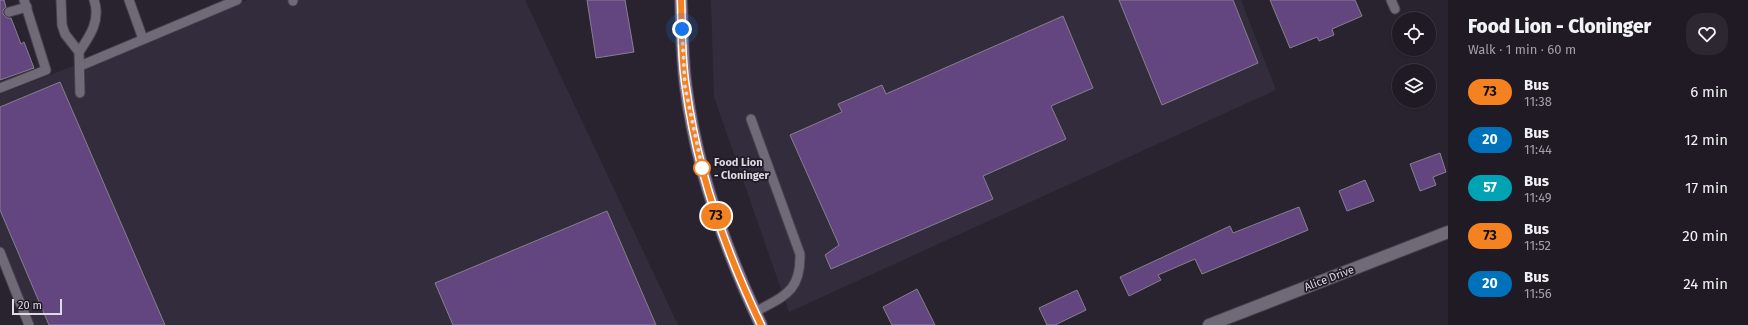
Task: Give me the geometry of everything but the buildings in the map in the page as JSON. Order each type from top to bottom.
[{"type":"main road","points":[[681,0],[685,87],[696,142],[711,201],[730,256],[761,325]]},
{"type":"street","name":"Alice Drive","points":[[1209,325],[1448,232]]},
{"type":"lane","points":[[60,0],[62,25],[65,34],[79,52],[80,93]]},
{"type":"lane","points":[[79,52],[92,34],[97,14],[94,0]]},
{"type":"lane","points":[[129,0],[143,38]]},
{"type":"lane","points":[[80,66],[143,38],[237,0]]},
{"type":"lane","points":[[1391,0],[1394,9]]},
{"type":"lane","points":[[0,88],[46,70],[26,4],[9,12]]},
{"type":"lane","points":[[751,119],[798,248],[800,269],[797,283],[787,292],[754,312]]},
{"type":"lane","points":[[0,252],[29,325]]},
{"type":"shaded area","points":[[247,0],[525,0],[678,325],[25,325],[0,261],[0,94]]},
{"type":"shaded area","points":[[711,0],[1241,0],[1276,90],[789,312],[714,97]]},
{"type":"bus line","name":"73","points":[[681,0],[685,87],[696,142],[711,201],[730,256],[761,325]]},
{"type":"place","name":"Food Lion - Cloninger","points":[[702,168]]},
{"type":"route","points":[[682,29],[685,87],[703,172],[702,168]]}]
